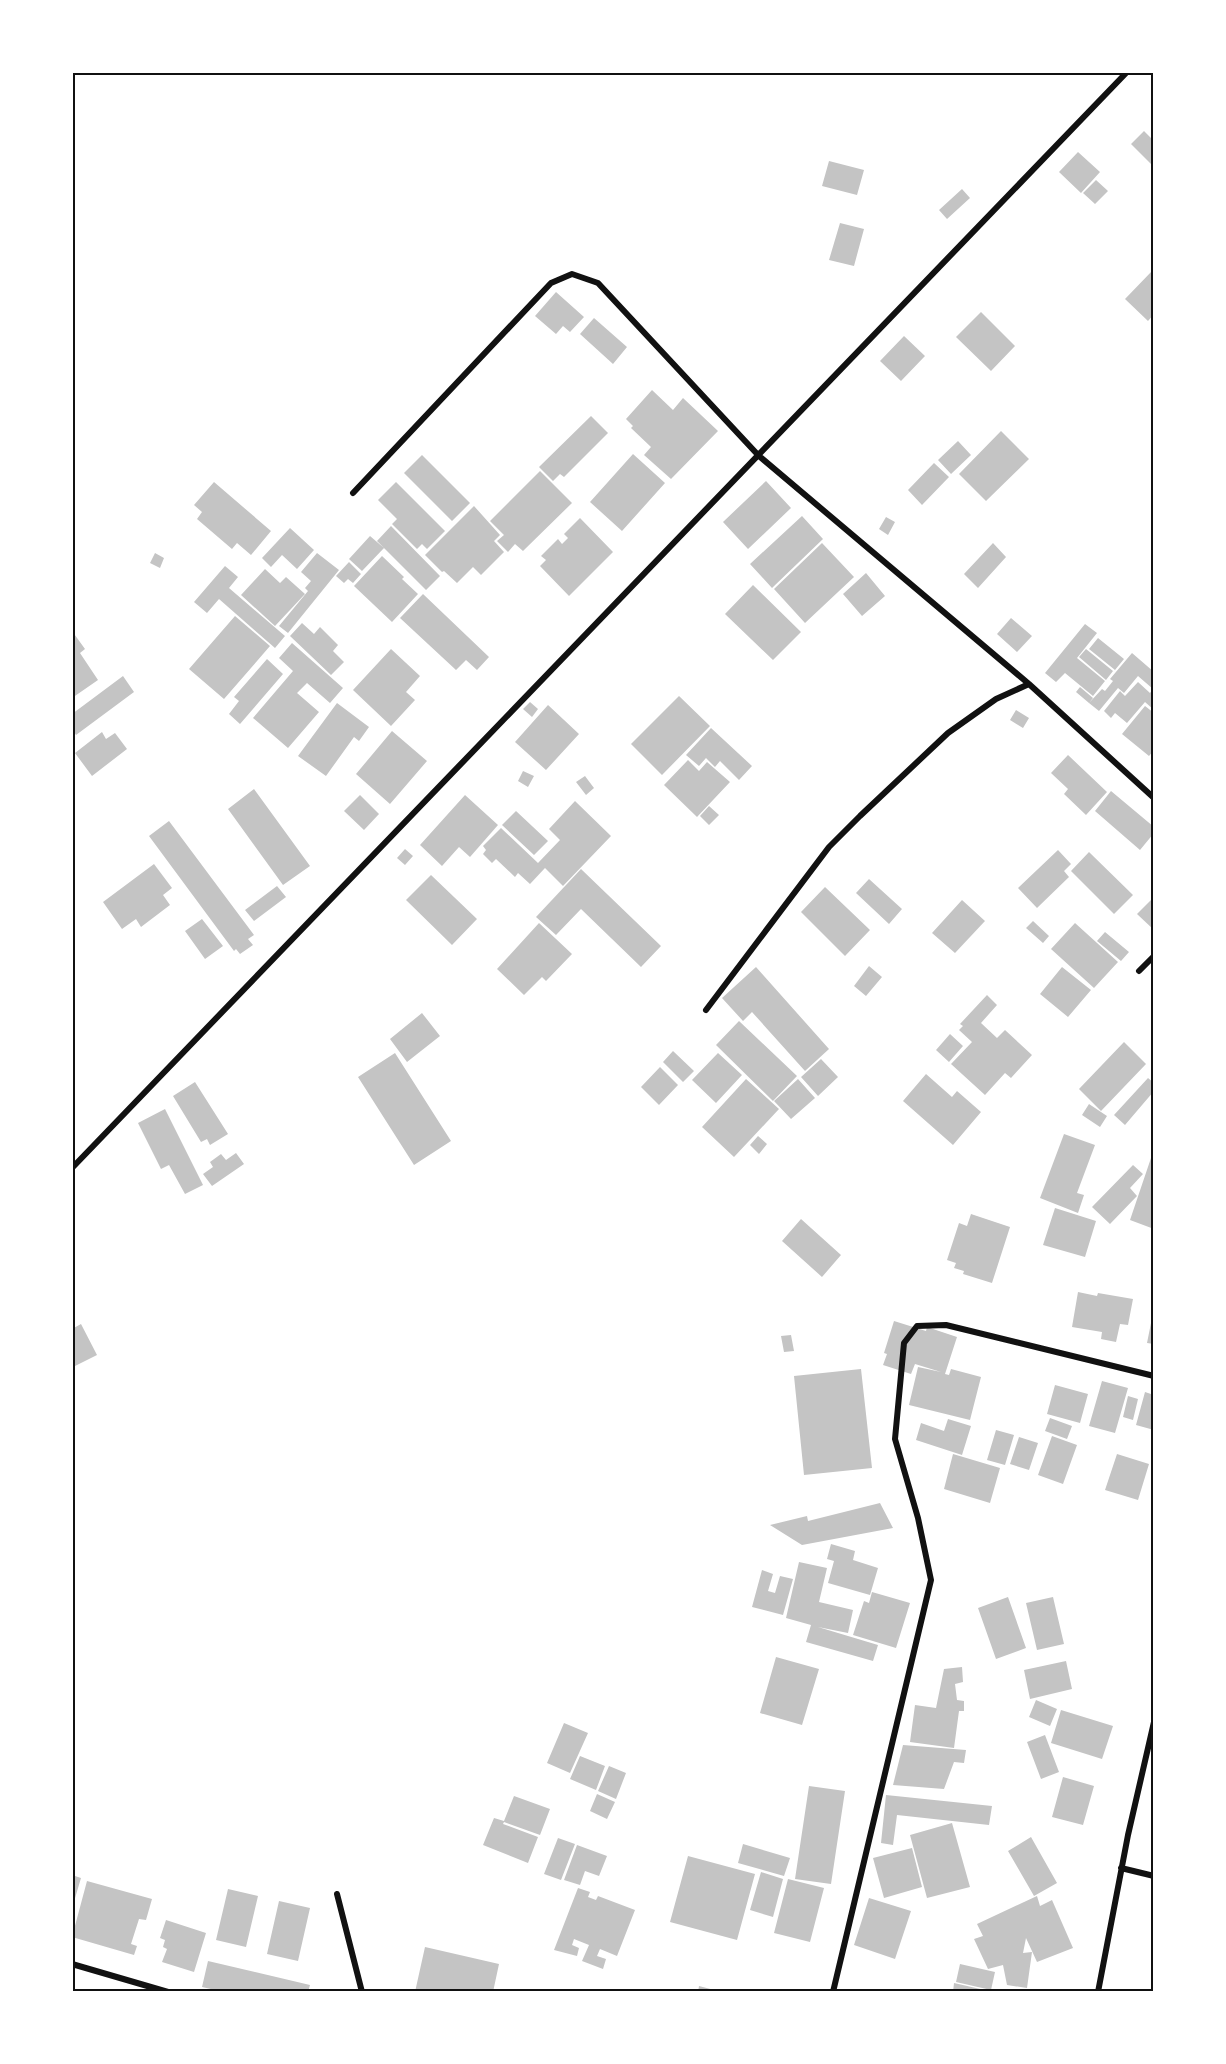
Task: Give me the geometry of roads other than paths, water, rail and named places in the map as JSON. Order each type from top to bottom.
[{"type":"street","points":[[72,1168],[1127,72]]},
{"type":"street","points":[[353,493],[551,283],[572,274],[598,283],[759,456],[1029,684],[1154,798]]},
{"type":"street","points":[[706,1010],[829,847],[948,733],[996,699],[1029,684]]},
{"type":"street","points":[[1139,971],[1154,956]]},
{"type":"street","points":[[833,1992],[931,1580],[918,1518],[895,1438],[904,1344],[916,1326],[946,1325],[1154,1376]]},
{"type":"street","points":[[1098,1992],[1121,1868],[1154,1722]]},
{"type":"street","points":[[1121,1868],[1154,1876]]},
{"type":"street","points":[[337,1894],[362,1992]]},
{"type":"street","points":[[72,1964],[168,1992]]}]
